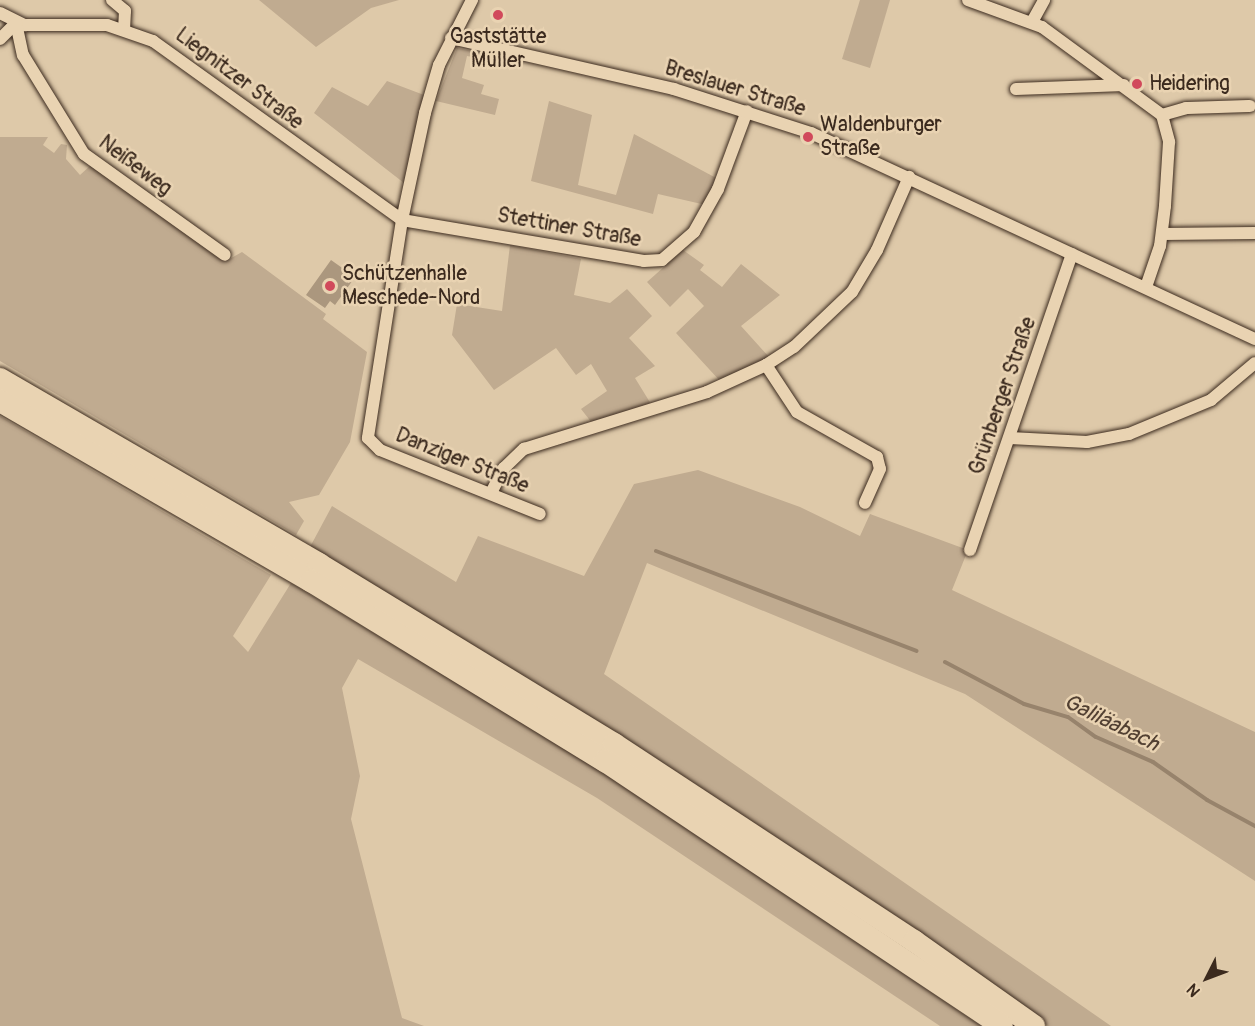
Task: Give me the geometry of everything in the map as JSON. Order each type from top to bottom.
[{"type":"highway","points":[[0,379],[320,564],[614,744],[905,935],[1034,1026]]},
{"type":"highway","points":[[0,401],[311,581],[605,761],[1002,1026]]},
{"type":"street","points":[[112,0],[125,11],[123,30]]},
{"type":"street","points":[[402,220],[432,84],[451,38],[472,0]]},
{"type":"street","points":[[968,0],[1032,22],[1124,85],[1161,115],[1169,142],[1162,234],[1146,287]]},
{"type":"street","points":[[1032,22],[1044,0]]},
{"type":"street","points":[[0,13],[16,23],[0,39]]},
{"type":"street","name":"Liegnitzer Straße","points":[[16,23],[75,22],[123,30],[172,52],[402,220]]},
{"type":"street","name":"Neißeweg","points":[[16,23],[23,55],[84,154],[225,255]]},
{"type":"street","name":"Breslauer Straße","points":[[451,38],[600,70],[747,111],[909,177],[1255,339]]},
{"type":"street","points":[[1016,90],[1124,85]]},
{"type":"street","points":[[1161,115],[1186,108],[1250,106]]},
{"type":"street","name":"Stettiner Straße","points":[[402,220],[427,222],[644,261],[662,260],[685,242],[708,208],[747,111]]},
{"type":"street","points":[[491,493],[512,458],[539,442],[679,401],[766,365],[802,340],[852,292],[878,250],[909,177]]},
{"type":"street","name":"Danziger Straße","points":[[402,220],[370,442],[540,514]]},
{"type":"street","points":[[1162,234],[1255,233]]},
{"type":"street","name":"Grünberger Straße","points":[[970,550],[1072,254]]},
{"type":"street","points":[[1010,438],[1087,442],[1129,434],[1210,400],[1255,363]]},
{"type":"street","points":[[766,365],[796,412],[877,458],[880,469],[865,503]]},
{"type":"shaded area","points":[[259,0],[399,0],[371,8],[316,47]]},
{"type":"shaded area","points":[[860,0],[890,0],[870,68],[842,59]]},
{"type":"shaded area","points":[[457,48],[488,54],[487,60],[467,56],[462,78],[484,85],[481,94],[499,99],[495,115],[436,101]]},
{"type":"shaded area","points":[[387,81],[424,95],[404,183],[314,113],[332,87],[368,106]]},
{"type":"shaded area","points":[[549,101],[592,115],[578,185],[616,195],[634,134],[718,179],[706,205],[658,194],[653,214],[531,181]]},
{"type":"shaded area","points":[[0,137],[48,137],[43,145],[54,153],[61,144],[67,145],[66,159],[80,175],[91,165],[226,261],[242,252],[326,314],[323,319],[367,352],[350,442],[319,495],[289,502],[304,521],[296,535],[0,361]]},
{"type":"shaded area","points":[[510,245],[581,259],[574,295],[610,303],[627,289],[652,316],[629,338],[655,366],[635,378],[651,404],[592,423],[581,409],[607,391],[591,364],[576,375],[556,348],[494,390],[452,335],[457,304],[502,311]]},
{"type":"shaded area","points":[[683,250],[704,265],[700,270],[722,287],[741,264],[780,295],[741,326],[770,358],[720,381],[676,333],[704,306],[688,289],[670,307],[647,282]]},
{"type":"shaded area","points":[[0,416],[271,575],[233,636],[248,652],[291,583],[615,779],[981,1026],[940,1026],[597,798],[358,659],[342,688],[360,776],[351,819],[402,1018],[424,1026],[0,1026]]},
{"type":"shaded area","points":[[698,470],[800,507],[860,536],[870,514],[968,550],[952,590],[1255,732],[1255,881],[965,694],[647,563],[604,674],[1111,1026],[1048,1026],[668,770],[310,547],[332,506],[456,582],[478,536],[584,576],[634,484]]},
{"type":"building","name":"Schützenhalle Meschede-Nord","points":[[331,260],[355,277],[335,305],[330,301],[325,308],[306,295]]},
{"type":"waterway","name":"Galiläabach","points":[[656,551],[916,651]]},
{"type":"waterway","name":"Galiläabach","points":[[945,662],[1024,704],[1068,717],[1096,737],[1153,762],[1207,800],[1255,826]]},
{"type":"place","name":"Gaststätte Müller","points":[[498,15]]},
{"type":"place","name":"Heidering","points":[[1137,84]]},
{"type":"place","name":"Waldenburger Straße","points":[[808,137]]},
{"type":"place","name":"Schützenhalle Meschede-Nord","points":[[330,286]]}]
